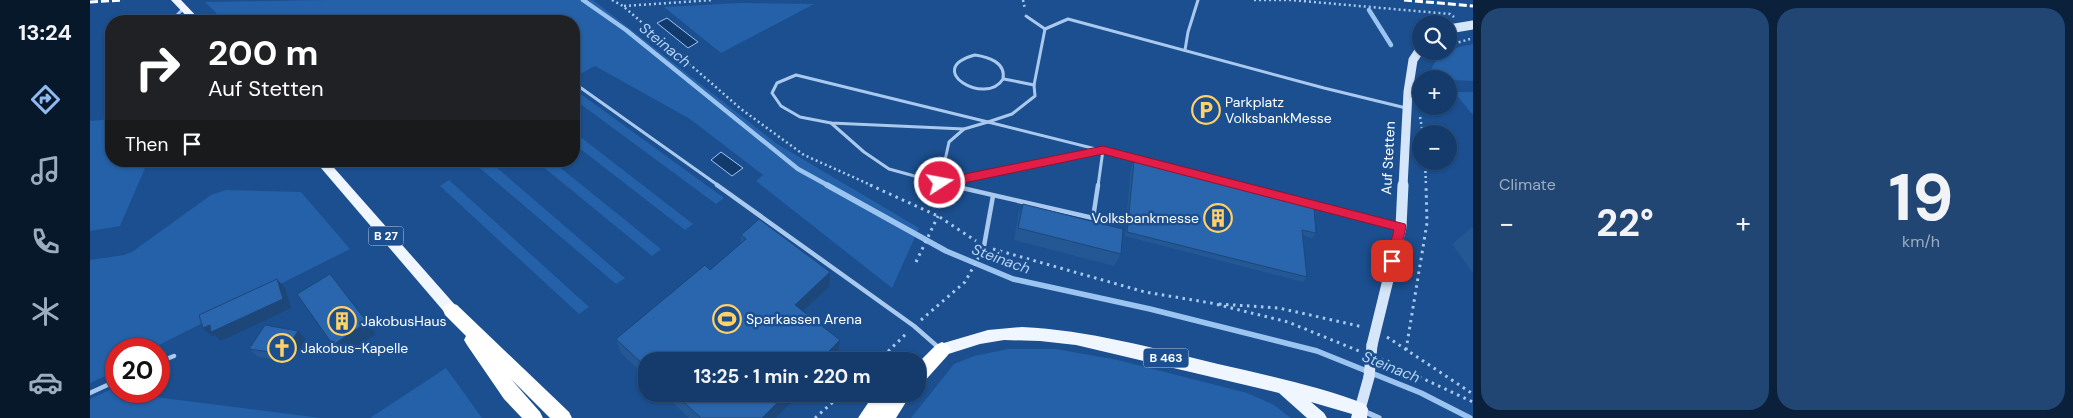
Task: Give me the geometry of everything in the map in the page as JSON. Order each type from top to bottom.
[{"type":"highway","name":"B 27","points":[[451,310],[510,393],[534,418]]},
{"type":"highway","name":"B 27","points":[[451,310],[563,418]]},
{"type":"highway","points":[[926,359],[942,350]]},
{"type":"highway","name":"B 463","points":[[926,367],[942,350]]},
{"type":"highway","points":[[867,418],[878,402]]},
{"type":"highway","points":[[887,418],[895,402]]},
{"type":"main road","points":[[176,0],[190,15]]},
{"type":"main road","name":"B 27","points":[[326,167],[451,310]]},
{"type":"main road","name":"B 463","points":[[942,350],[966,341],[1003,334],[1053,335],[1111,346],[1279,385],[1360,414]]},
{"type":"main road","name":"B 463","points":[[1279,385],[1319,418]]},
{"type":"street","name":"Auf Stetten","points":[[1360,414],[1369,377],[1375,330],[1401,227],[1408,108],[1413,60]]},
{"type":"street","points":[[1360,414],[1379,418]]},
{"type":"lane","points":[[1185,50],[1188,32],[1198,0]]},
{"type":"lane","points":[[177,15],[184,8]]},
{"type":"lane","points":[[1026,16],[1045,29]]},
{"type":"lane","points":[[1045,29],[1068,19],[1324,88],[1408,108]]},
{"type":"lane","points":[[1045,29],[1034,85],[1035,96],[1012,114],[988,122],[964,129],[831,123],[800,117],[781,106],[772,93],[777,83],[796,74],[988,122],[1103,150],[1278,195]]},
{"type":"lane","points":[[966,56],[985,56],[1001,66],[1004,72],[1004,79],[1000,84],[992,88],[972,88],[956,78],[953,72],[954,65],[958,60],[966,56]]},
{"type":"lane","points":[[1004,79],[1034,85]]},
{"type":"lane","points":[[580,87],[914,326],[942,350]]},
{"type":"lane","points":[[831,123],[864,152],[889,169],[993,196],[1093,218],[1103,150]]},
{"type":"lane","points":[[940,183],[949,142],[964,129]]},
{"type":"lane","points":[[940,183],[1103,150]]},
{"type":"lane","points":[[984,246],[993,196]]},
{"type":"lane","points":[[1287,198],[1401,227]]},
{"type":"lane","points":[[170,358],[174,356]]},
{"type":"lane","points":[[90,393],[105,386]]},
{"type":"path","points":[[612,0],[623,6],[741,109],[804,155],[938,216],[984,246],[1145,292],[1211,303],[1288,322],[1360,351]]},
{"type":"path","points":[[623,6],[713,0]]},
{"type":"path","points":[[1023,0],[1024,4]]},
{"type":"path","points":[[1254,0],[1291,0],[1450,14],[1469,26]]},
{"type":"path","points":[[1457,43],[1473,38]]},
{"type":"path","points":[[1406,350],[1427,223],[1425,170]]},
{"type":"path","points":[[916,262],[938,216]]},
{"type":"path","points":[[965,282],[978,258]]},
{"type":"path","points":[[1211,303],[1279,308],[1375,330],[1473,394]]},
{"type":"path","points":[[1378,358],[1473,402]]},
{"type":"path","points":[[815,418],[833,402]]},
{"type":"shaded area","points":[[593,0],[777,144],[919,228],[892,288],[756,181],[763,175],[690,119],[595,66],[580,74],[580,15],[218,15],[205,2]]},
{"type":"shaded area","points":[[740,3],[814,4],[721,53],[664,7]]},
{"type":"shaded area","points":[[667,18],[698,42],[688,48],[657,23]]},
{"type":"shaded area","points":[[1473,44],[1473,81],[1457,80],[1457,70],[1431,70],[1437,60],[1457,60],[1457,48]]},
{"type":"shaded area","points":[[1457,92],[1473,92],[1473,115],[1457,96]]},
{"type":"shaded area","points":[[582,95],[724,198],[716,204],[580,104],[580,96]]},
{"type":"shaded area","points":[[105,120],[105,167],[145,167],[120,226],[90,231],[90,121]]},
{"type":"shaded area","points":[[580,137],[693,224],[685,230],[580,149]]},
{"type":"shaded area","points":[[721,152],[743,168],[732,176],[711,160]]},
{"type":"shaded area","points":[[479,167],[496,167],[625,278],[616,284]]},
{"type":"shaded area","points":[[543,167],[559,167],[661,249],[652,256]]},
{"type":"shaded area","points":[[449,180],[589,307],[579,314],[440,186]]},
{"type":"shaded area","points":[[226,190],[301,192],[350,249],[170,339],[105,338],[105,376],[90,383],[90,260],[132,252],[211,195]]},
{"type":"shaded area","points":[[1008,349],[1056,349],[1118,360],[1247,393],[1274,405],[1291,418],[911,418],[924,402],[926,402],[926,399],[954,364],[974,356]]},
{"type":"shaded area","points":[[446,368],[482,418],[370,418]]},
{"type":"shaded area","points":[[105,392],[105,403],[170,403],[170,399],[321,418],[90,418],[90,399]]},
{"type":"building","name":"Volksbankmesse","points":[[1134,161],[1300,200],[1300,204],[1314,207],[1316,233],[1302,230],[1307,277],[1127,232]]},
{"type":"building","points":[[1023,204],[1123,229],[1121,254],[1018,228]]},
{"type":"building","points":[[759,219],[830,272],[795,305],[840,340],[828,352],[638,352],[638,360],[616,339],[705,265],[710,270],[746,239],[741,235]]},
{"type":"building","name":"JakobusHaus","points":[[330,274],[367,322],[333,345],[297,294]]},
{"type":"building","points":[[277,279],[283,299],[211,332],[210,325],[203,328],[199,315]]},
{"type":"building","points":[[265,325],[298,331],[283,354],[249,349]]},
{"type":"building","points":[[684,402],[778,402],[762,418],[701,418]]},
{"type":"waterway","name":"Steinach","points":[[583,0],[626,30],[798,169],[829,186]]},
{"type":"waterway","points":[[1369,10],[1391,45]]},
{"type":"waterway","name":"Steinach","points":[[827,185],[946,251],[1013,279],[1150,309],[1317,351],[1421,393],[1470,418]]},
{"type":"railway","points":[[90,2],[123,0]]},
{"type":"railway","points":[[1404,0],[1473,6]]},
{"type":"place","name":"Parkplatz VolksbankMesse","points":[[1206,110]]},
{"type":"place","name":"Volksbankmesse","points":[[1218,218]]},
{"type":"place","name":"Sparkassen Arena","points":[[727,319]]},
{"type":"place","name":"JakobusHaus","points":[[342,321]]},
{"type":"place","name":"Jakobus-Kapelle","points":[[282,348]]},
{"type":"route","points":[[940,183],[1103,150],[1401,227],[1392,261]]}]
